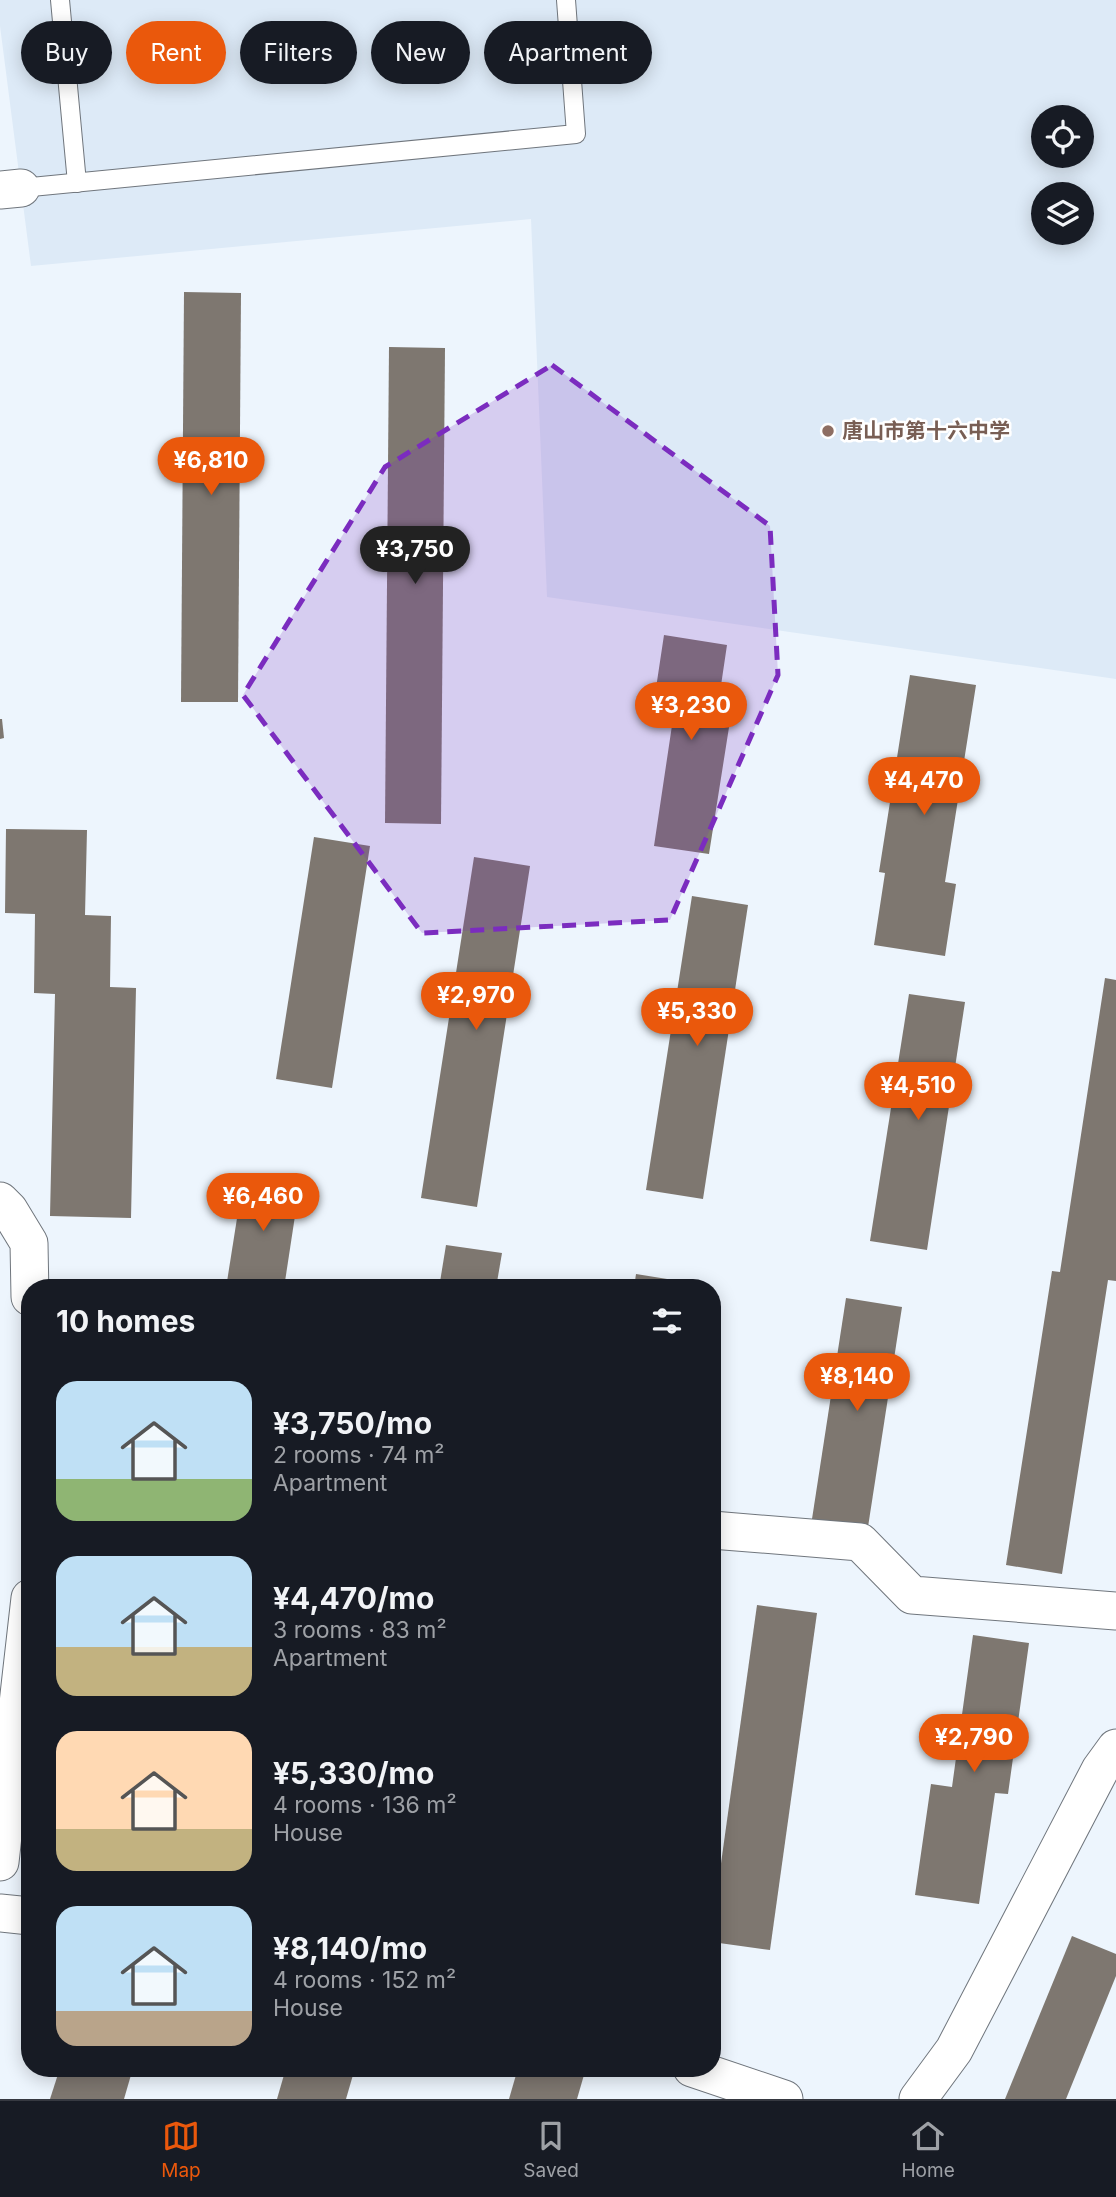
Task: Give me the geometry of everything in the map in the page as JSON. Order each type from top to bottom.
[{"type":"street","points":[[0,1201],[9,1210],[29,1243],[30,1279]]},
{"type":"street","points":[[721,1531],[860,1542],[912,1595],[1116,1611]]},
{"type":"street","points":[[1,1845],[21,1675]]},
{"type":"street","points":[[918,2099],[954,2050],[1100,1770],[1116,1748]]},
{"type":"street","points":[[0,1913],[21,1915]]},
{"type":"street","points":[[719,2077],[784,2099]]},
{"type":"lane","points":[[60,0],[77,183]]},
{"type":"lane","points":[[10,189],[576,134],[566,0]]},
{"type":"highlighted area","points":[[552,365],[770,526],[778,675],[670,920],[422,933],[243,695],[385,467]]},
{"type":"shaded area","name":"唐山市第十六中学","points":[[0,0],[1116,0],[1116,679],[547,597],[531,219],[31,266],[0,26]]},
{"type":"building","points":[[184,292],[241,293],[238,702],[181,702]]},
{"type":"building","points":[[389,347],[445,348],[441,824],[385,823]]},
{"type":"building","points":[[664,635],[727,645],[716,719],[730,721],[709,854],[654,846],[674,712],[653,708]]},
{"type":"building","points":[[910,675],[976,685],[945,882],[956,884],[945,956],[874,945],[885,873],[879,872]]},
{"type":"building","points":[[0,719],[4,738],[0,739]]},
{"type":"building","points":[[6,829],[87,830],[85,915],[111,916],[110,987],[136,988],[131,1218],[50,1216],[55,994],[34,993],[35,914],[5,913]]},
{"type":"building","points":[[314,837],[370,846],[332,1088],[276,1079]]},
{"type":"building","points":[[474,857],[530,866],[477,1207],[421,1198]]},
{"type":"building","points":[[692,896],[748,905],[703,1199],[646,1190]]},
{"type":"building","points":[[1105,978],[1116,980],[1116,1281],[1108,1280],[1062,1574],[1006,1565],[1052,1271],[1060,1272]]},
{"type":"building","points":[[909,994],[965,1002],[927,1250],[870,1241]]},
{"type":"building","points":[[244,1174],[300,1183],[285,1279],[227,1279]]},
{"type":"building","points":[[446,1245],[502,1253],[498,1279],[440,1279]]},
{"type":"building","points":[[636,1274],[667,1279],[635,1279]]},
{"type":"building","points":[[846,1298],[902,1307],[868,1527],[812,1519]]},
{"type":"building","points":[[757,1605],[817,1613],[770,1950],[721,1943],[721,1863]]},
{"type":"building","points":[[973,1635],[1029,1643],[1008,1794],[995,1793],[979,1904],[915,1895],[931,1784],[952,1787]]},
{"type":"building","points":[[1072,1936],[1116,1954],[1116,1976],[1066,2099],[1005,2099]]},
{"type":"building","points":[[57,2077],[130,2077],[124,2099],[50,2099]]},
{"type":"building","points":[[283,2077],[352,2077],[346,2099],[277,2099]]},
{"type":"building","points":[[515,2077],[583,2077],[577,2099],[509,2099]]},
{"type":"place","name":"唐山市第十六中学","points":[[828,431]]}]
